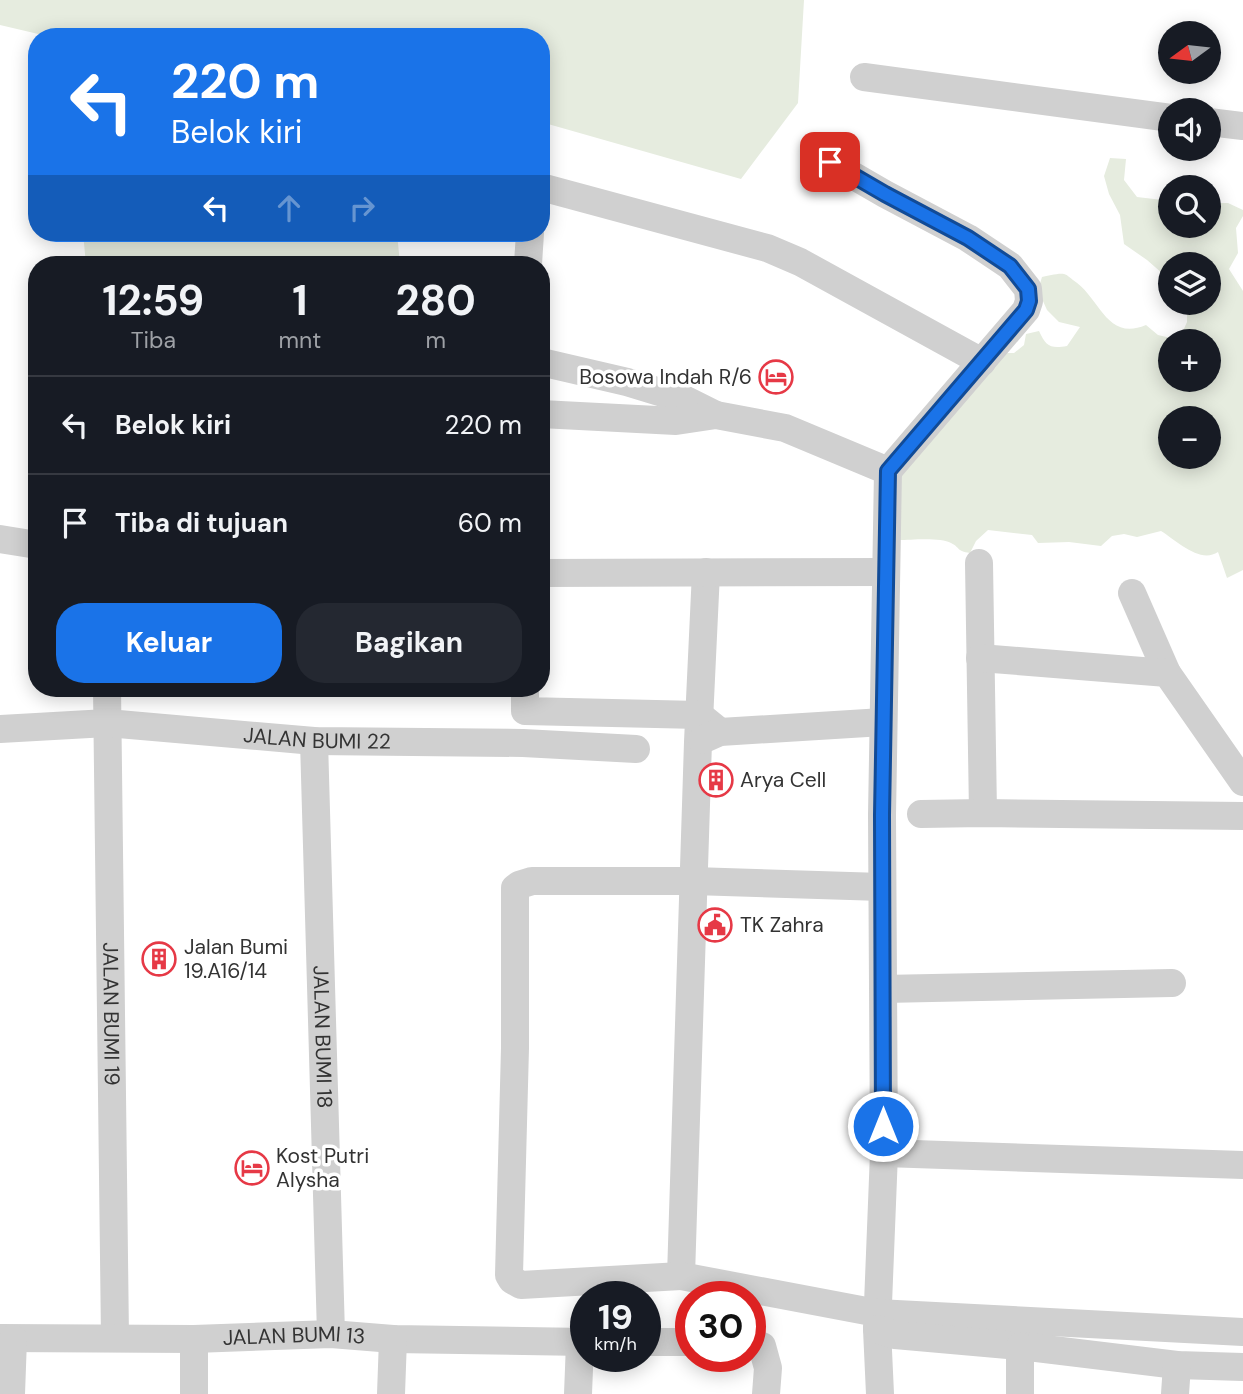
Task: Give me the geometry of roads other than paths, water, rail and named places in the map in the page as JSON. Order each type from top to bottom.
[{"type":"street","points":[[864,77],[1158,116]]},
{"type":"street","points":[[1221,123],[1243,126]]},
{"type":"street","points":[[814,153],[968,238],[1010,266],[1028,289],[1029,301],[1026,310],[888,471],[882,887],[884,1153],[877,1321],[880,1394]]},
{"type":"street","points":[[550,189],[767,248],[800,262],[982,362]]},
{"type":"street","points":[[550,364],[627,382],[686,400],[716,415],[785,428],[888,471]]},
{"type":"street","points":[[550,414],[676,421],[716,415]]},
{"type":"street","points":[[0,539],[28,544]]},
{"type":"street","points":[[979,563],[983,813]]},
{"type":"street","points":[[681,1276],[693,881],[705,729],[706,572]]},
{"type":"street","points":[[550,573],[886,572]]},
{"type":"street","points":[[1132,593],[1167,673],[1243,782]]},
{"type":"street","points":[[980,658],[1167,673]]},
{"type":"street","name":"JALAN BUMI 19","points":[[107,697],[116,1338]]},
{"type":"street","points":[[525,699],[705,729],[883,722]]},
{"type":"street","name":"JALAN BUMI 22","points":[[0,729],[107,723],[314,741],[523,743],[636,748]]},
{"type":"street","name":"JALAN BUMI 18","points":[[314,741],[331,1334]]},
{"type":"street","points":[[921,814],[1243,816]]},
{"type":"street","points":[[882,887],[693,881],[533,881],[515,888],[515,1048],[509,1275],[512,1280],[521,1285],[681,1276],[779,1296],[877,1321],[1243,1332]]},
{"type":"street","points":[[883,989],[1172,983]]},
{"type":"street","points":[[884,1153],[1243,1165]]},
{"type":"street","points":[[877,1321],[895,1335],[1020,1346],[1177,1365],[1243,1367]]},
{"type":"street","name":"JALAN BUMI 13","points":[[7,1339],[194,1339],[331,1334],[393,1339],[570,1343]]},
{"type":"street","points":[[7,1339],[11,1394]]},
{"type":"street","points":[[194,1339],[194,1394]]},
{"type":"street","points":[[391,1394],[393,1339]]},
{"type":"street","points":[[1020,1346],[1020,1394]]},
{"type":"street","points":[[1175,1394],[1177,1365]]},
{"type":"street","points":[[578,1394],[580,1372]]},
{"type":"place","name":"Bosowa Indah R/6","points":[[776,377]]},
{"type":"place","name":"Arya Cell","points":[[716,780]]},
{"type":"place","name":"TK Zahra","points":[[715,925]]},
{"type":"place","name":"Jalan Bumi 19.A16/14","points":[[159,959]]},
{"type":"place","name":"Kost Putri Alysha","points":[[252,1168]]}]
